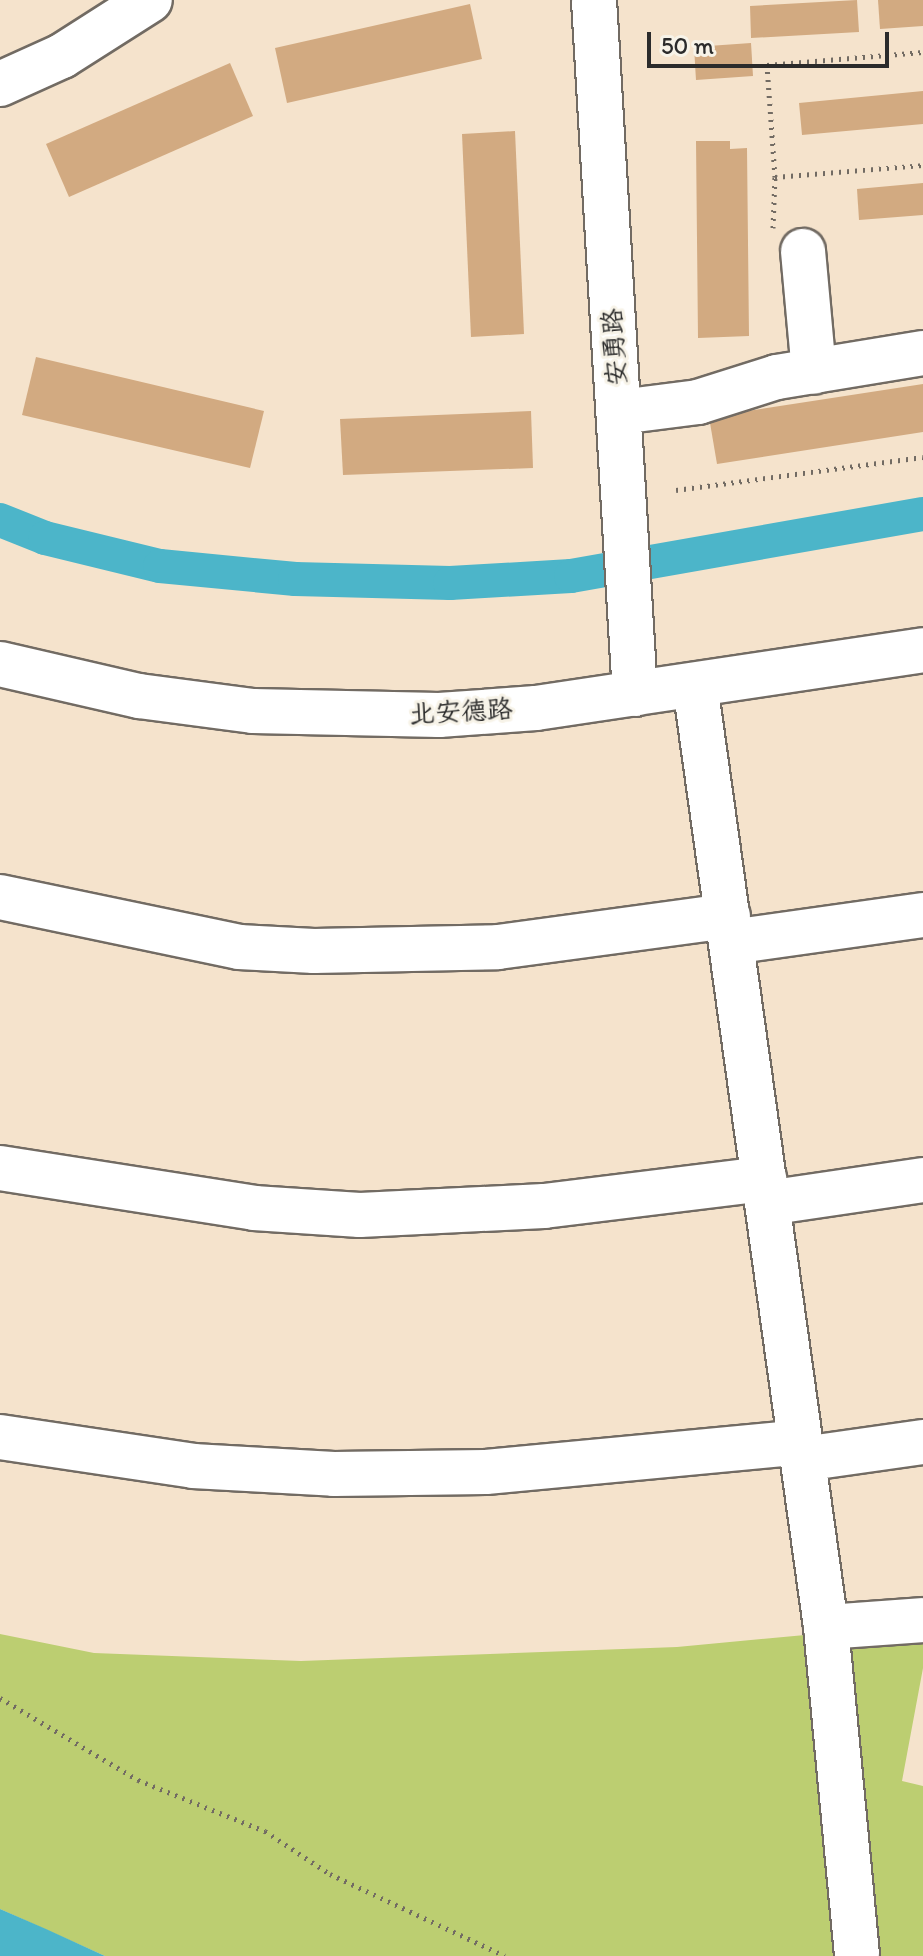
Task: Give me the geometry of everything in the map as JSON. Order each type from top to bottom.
[{"type":"street","points":[[5,71],[62,56],[150,0]]},
{"type":"street","name":"安勇路","points":[[594,0],[628,526],[635,694]]},
{"type":"street","points":[[788,246],[814,372]]},
{"type":"street","points":[[620,412],[698,402],[777,377],[923,353]]},
{"type":"street","name":"北安德路","points":[[0,664],[139,696],[253,711],[439,715],[635,694],[923,650]]},
{"type":"street","points":[[695,685],[826,1627],[857,1956]]},
{"type":"street","points":[[0,897],[225,944],[314,951],[498,947],[923,915]]},
{"type":"street","points":[[0,1168],[239,1206],[360,1215],[544,1206],[923,1180]]},
{"type":"street","points":[[0,1437],[193,1466],[334,1474],[486,1472],[923,1442]]},
{"type":"street","points":[[826,1627],[923,1620]]},
{"type":"path","points":[[788,246],[775,177],[767,65],[923,52]]},
{"type":"path","points":[[775,177],[923,165]]},
{"type":"path","points":[[676,490],[923,457]]},
{"type":"path","points":[[0,1698],[138,1780],[265,1831],[330,1874],[505,1956]]},
{"type":"green space","points":[[923,1624],[923,1668],[902,1781],[923,1786],[923,1956],[105,1956],[0,1909],[0,1634],[94,1653],[301,1661],[677,1647]]},
{"type":"water","points":[[0,1909],[46,1929],[105,1956],[0,1956]]},
{"type":"building","points":[[857,0],[859,32],[751,38],[750,6]]},
{"type":"building","points":[[878,0],[923,0],[923,26],[880,29]]},
{"type":"building","points":[[470,4],[482,59],[287,103],[275,48]]},
{"type":"building","points":[[751,43],[753,76],[696,80],[694,47]]},
{"type":"building","points":[[230,63],[253,116],[69,197],[46,144]]},
{"type":"building","points":[[923,91],[923,124],[802,135],[799,103]]},
{"type":"building","points":[[515,131],[524,334],[471,337],[462,134]]},
{"type":"building","points":[[696,141],[730,141],[730,149],[747,148],[749,336],[698,338]]},
{"type":"building","points":[[923,183],[923,215],[859,220],[857,189]]},
{"type":"building","points":[[36,357],[264,411],[250,468],[22,415]]},
{"type":"building","points":[[923,384],[923,432],[717,464],[709,417]]},
{"type":"building","points":[[531,411],[533,468],[343,475],[340,419]]},
{"type":"waterway","points":[[0,520],[45,538],[160,566],[295,579],[450,583],[571,576],[923,514]]}]
